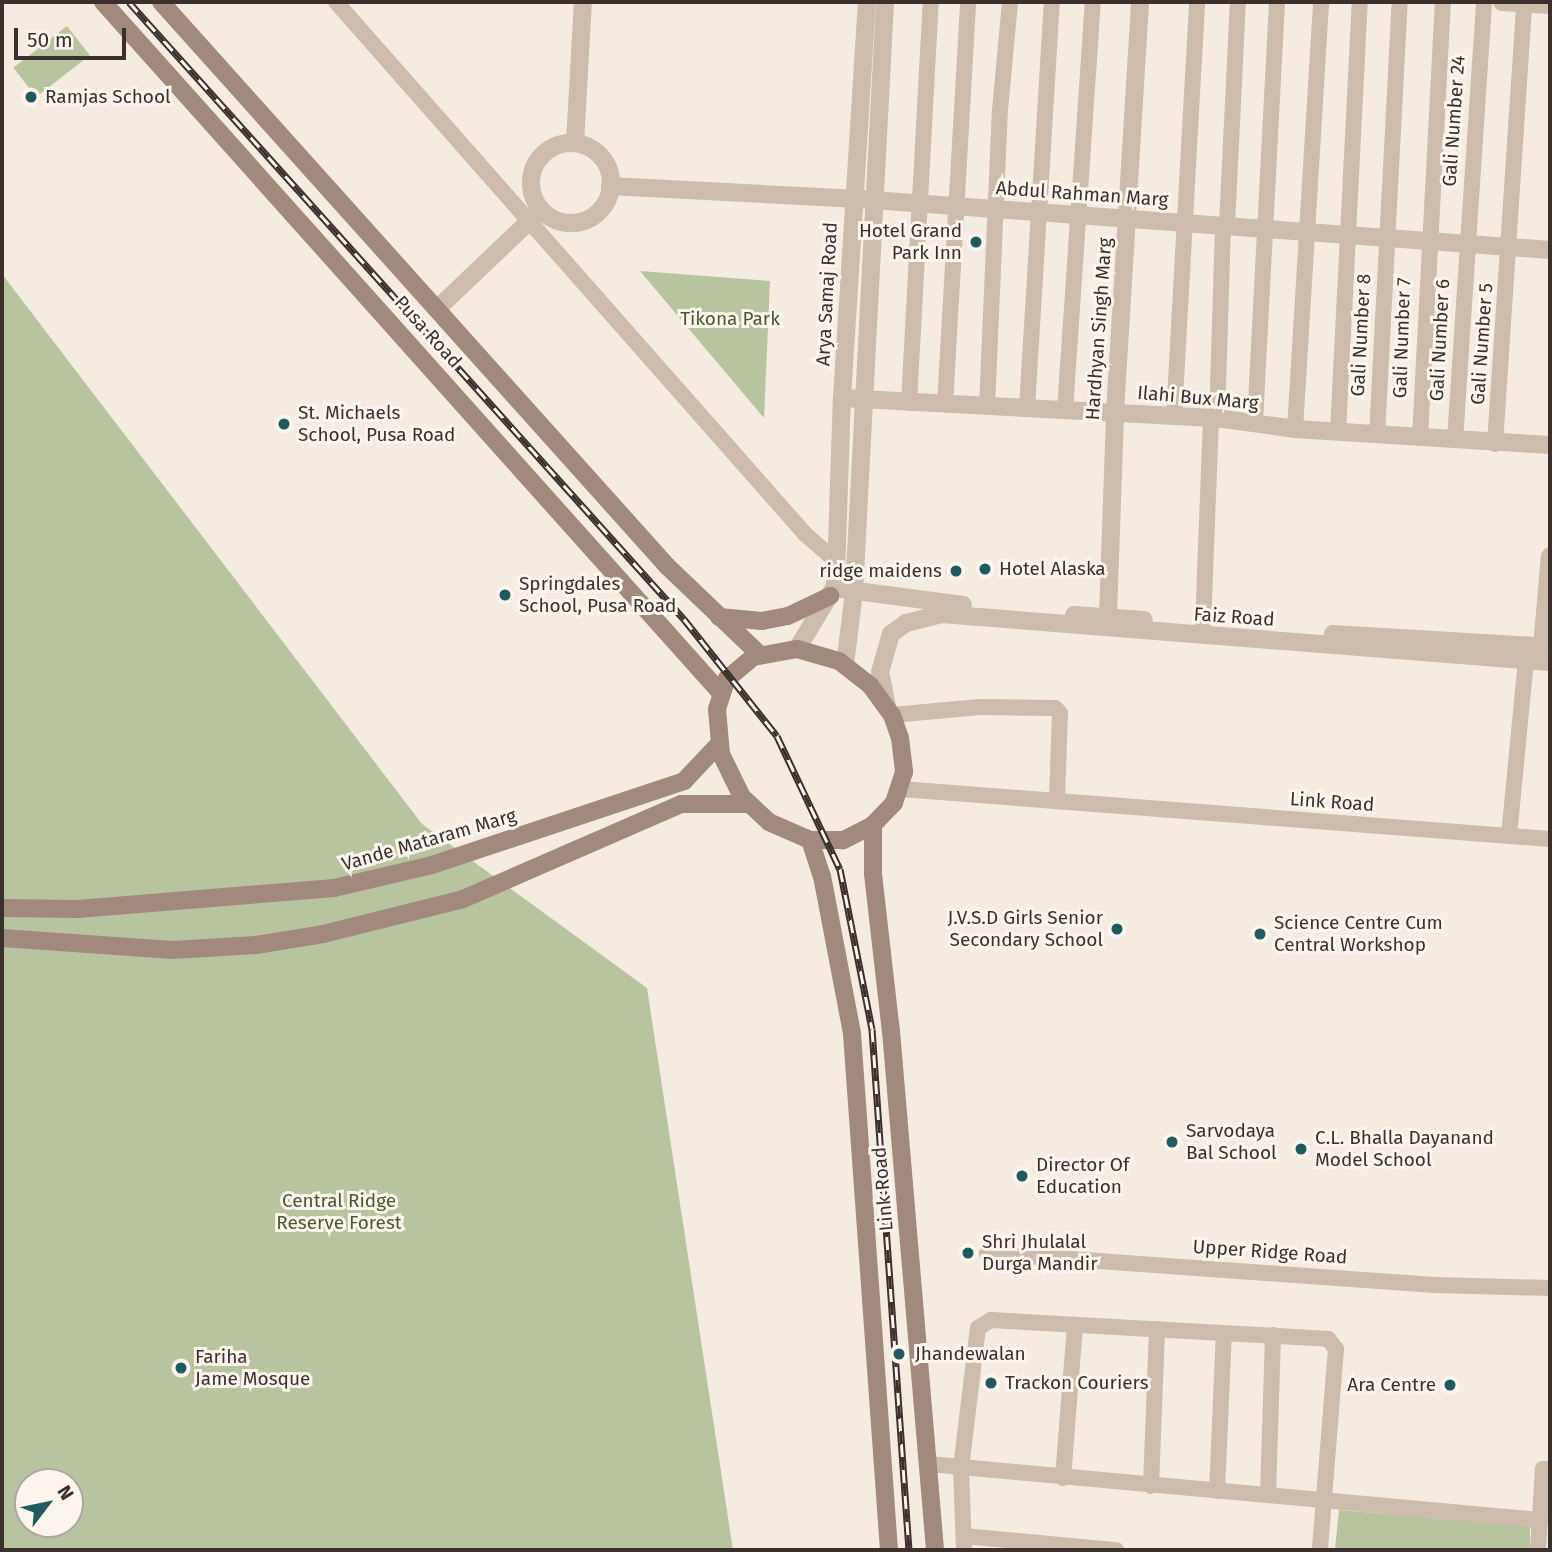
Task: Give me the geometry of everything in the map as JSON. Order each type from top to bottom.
[{"type":"main road","name":"Pusa Road","points":[[103,2],[720,692]]},
{"type":"main road","name":"Pusa Road","points":[[167,4],[667,566],[760,655]]},
{"type":"main road","points":[[719,617],[762,621],[788,616],[832,592]]},
{"type":"main road","points":[[797,649],[845,665],[889,711],[904,755],[901,789],[889,809],[873,825],[843,840],[810,839],[776,827],[748,804],[728,772],[719,744],[720,692],[734,670],[760,655],[797,649]]},
{"type":"main road","name":"Vande Mataram Marg","points":[[2,908],[78,909],[334,888],[432,865],[684,781],[719,744]]},
{"type":"main road","points":[[2,938],[173,950],[256,945],[323,934],[463,899],[681,804],[748,804]]},
{"type":"main road","name":"Link Road","points":[[873,825],[873,874],[935,1550]]},
{"type":"main road","name":"Link Road","points":[[810,839],[822,876],[852,1034],[889,1550]]},
{"type":"street","points":[[336,2],[534,215],[805,534],[836,561]]},
{"type":"street","points":[[575,143],[583,2]]},
{"type":"street","name":"Arya Samaj Road","points":[[832,592],[836,561],[853,198],[867,2]]},
{"type":"street","points":[[845,665],[853,598],[885,2]]},
{"type":"street","points":[[909,403],[930,2]]},
{"type":"street","points":[[945,404],[968,2]]},
{"type":"street","points":[[987,406],[996,209],[1010,2]]},
{"type":"street","points":[[1027,408],[1052,2]]},
{"type":"street","points":[[1065,410],[1093,2]]},
{"type":"street","name":"Hardhyan Singh Marg","points":[[1108,616],[1115,412],[1140,2]]},
{"type":"street","points":[[1174,416],[1187,222],[1197,2]]},
{"type":"street","points":[[1203,625],[1238,2]]},
{"type":"street","points":[[1255,422],[1277,2]]},
{"type":"street","points":[[1295,429],[1321,2]]},
{"type":"street","points":[[1338,432],[1360,2]]},
{"type":"street","name":"Gali Number 8","points":[[1377,435],[1400,2]]},
{"type":"street","name":"Gali Number 7","points":[[1420,438],[1427,240],[1443,2]]},
{"type":"street","name":"Gali Number 24","points":[[1466,243],[1484,2]]},
{"type":"street","points":[[1503,2],[1538,4]]},
{"type":"street","name":"Gali Number 5","points":[[1496,444],[1510,248],[1538,4]]},
{"type":"street","points":[[575,143],[598,154],[608,169],[610,186],[600,210],[577,222],[534,215],[531,180],[538,160],[554,146],[575,143]]},
{"type":"street","name":"Abdul Rahman Marg","points":[[610,186],[956,205],[1550,250]]},
{"type":"street","points":[[437,309],[534,215]]},
{"type":"street","name":"Gali Number 6","points":[[1455,440],[1466,243]]},
{"type":"street","name":"Ilahi Bux Marg","points":[[842,398],[1214,418],[1295,429],[1496,444],[1550,445]]},
{"type":"street","points":[[797,649],[832,592],[853,598],[1548,652],[1550,556]]},
{"type":"street","name":"Faiz Road","points":[[889,711],[880,672],[885,646],[898,628],[916,619],[941,614],[1526,661],[1548,652]]},
{"type":"street","points":[[1509,836],[1526,661]]},
{"type":"street","points":[[889,711],[980,707],[1055,708],[1060,713],[1057,801]]},
{"type":"street","name":"Link Road","points":[[901,789],[1550,839]]},
{"type":"street","name":"Upper Ridge Road","points":[[987,1253],[1435,1285],[1550,1288]]},
{"type":"street","points":[[1116,1550],[964,1543],[961,1468],[981,1324],[990,1320],[1328,1339],[1335,1344],[1326,1498],[1320,1550]]},
{"type":"street","points":[[1063,1478],[1075,1325]]},
{"type":"street","points":[[1151,1486],[1157,1329]]},
{"type":"street","points":[[1217,1492],[1224,1333]]},
{"type":"street","points":[[1268,1495],[1273,1335]]},
{"type":"street","points":[[929,1464],[1217,1492],[1326,1498],[1539,1520]]},
{"type":"street","points":[[1538,1550],[1543,1469],[1550,1469]]},
{"type":"green space","points":[[67,26],[90,55],[36,97],[13,68]]},
{"type":"green space","name":"Tikona Park","points":[[640,271],[770,281],[764,418]]},
{"type":"green space","name":"Central Ridge Reserve Forest","points":[[2,274],[422,824],[647,988],[733,1550],[2,1550]]},
{"type":"green space","points":[[1339,1510],[1530,1526],[1530,1550],[1335,1550]]},
{"type":"railway","points":[[129,2],[684,619],[777,736],[840,869],[872,1029],[909,1550]]},
{"type":"place","name":"Ramjas School","points":[[31,97]]},
{"type":"place","name":"Hotel Grand Park Inn","points":[[976,242]]},
{"type":"place","name":"St. Michaels School, Pusa Road","points":[[284,424]]},
{"type":"place","name":"Hotel Alaska","points":[[985,569]]},
{"type":"place","name":"ridge maidens","points":[[956,571]]},
{"type":"place","name":"Springdales School, Pusa Road","points":[[505,595]]},
{"type":"place","name":"J.V.S.D Girls Senior Secondary School","points":[[1117,929]]},
{"type":"place","name":"Science Centre Cum Central Workshop","points":[[1260,934]]},
{"type":"place","name":"Sarvodaya Bal School","points":[[1172,1142]]},
{"type":"place","name":"C.L. Bhalla Dayanand Model School","points":[[1301,1149]]},
{"type":"place","name":"Director Of Education","points":[[1022,1176]]},
{"type":"place","name":"Shri Jhulalal Durga Mandir","points":[[968,1253]]},
{"type":"place","name":"Jhandewalan","points":[[899,1354]]},
{"type":"place","name":"Fariha Jame Mosque","points":[[181,1368]]},
{"type":"place","name":"Trackon Couriers","points":[[991,1383]]},
{"type":"place","name":"Ara Centre","points":[[1450,1385]]}]
